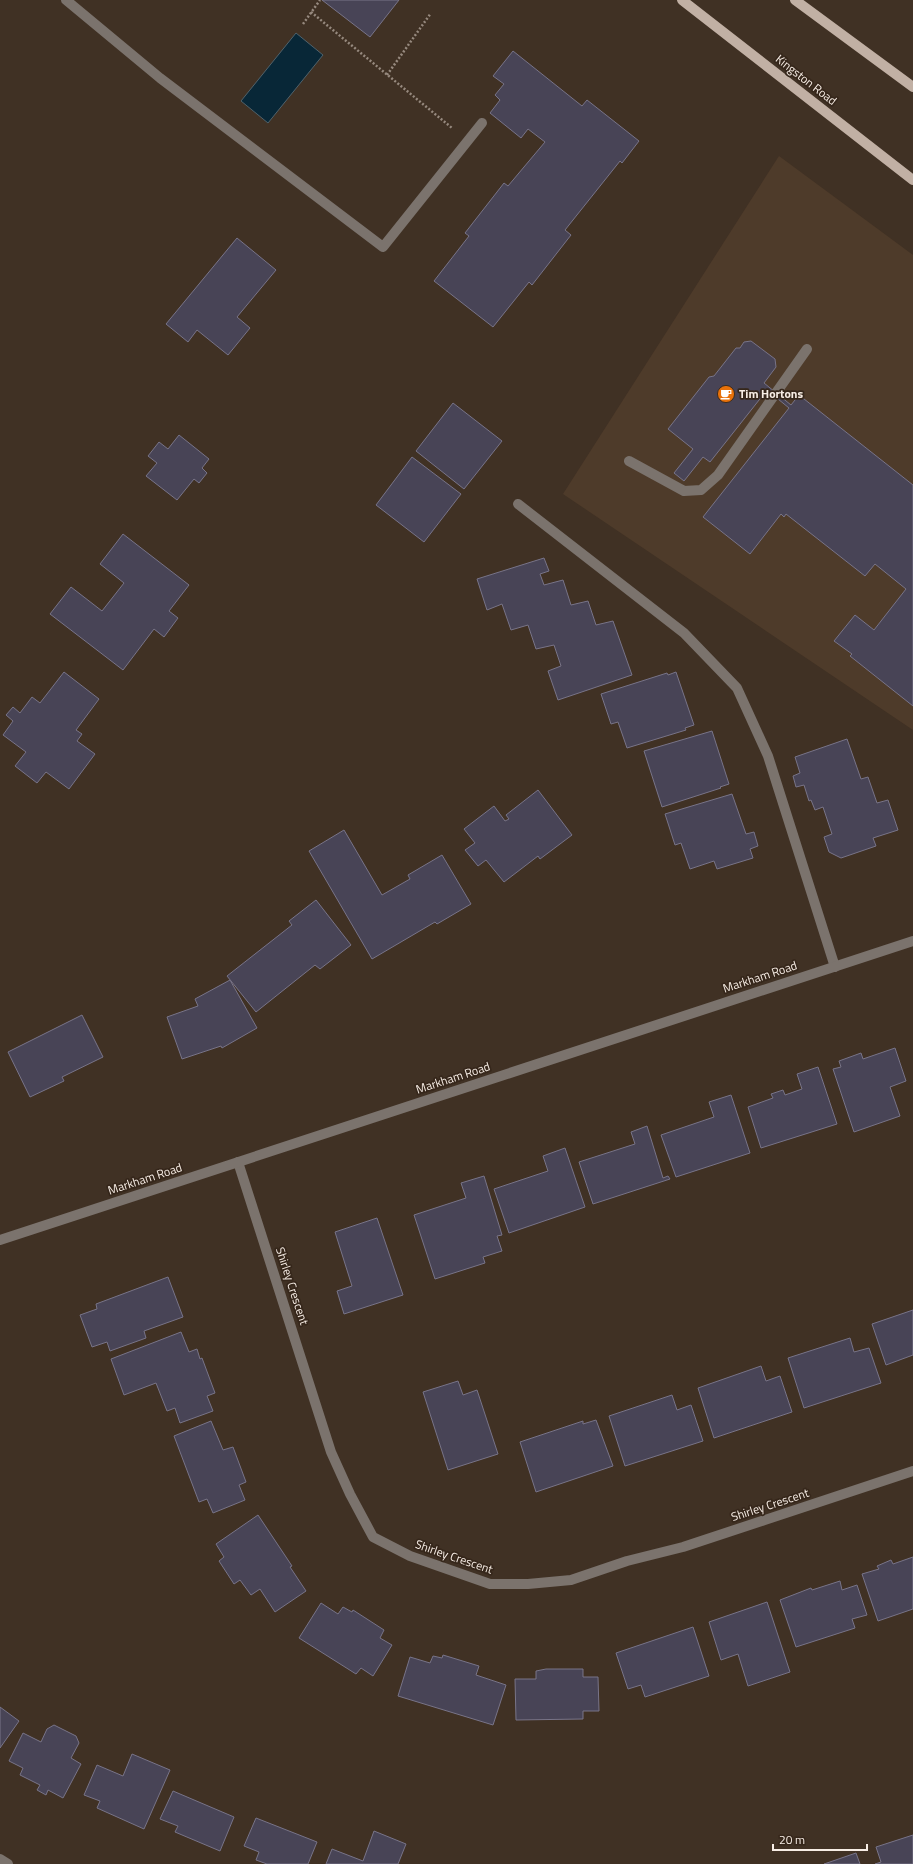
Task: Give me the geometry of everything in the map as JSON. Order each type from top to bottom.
[{"type":"main road","name":"Kingston Road","points":[[682,0],[913,180]]},
{"type":"main road","points":[[795,0],[913,87]]},
{"type":"street","points":[[66,0],[160,78],[383,247],[482,123]]},
{"type":"street","points":[[629,461],[684,491],[701,490],[718,475],[807,349]]},
{"type":"street","points":[[518,504],[684,633],[737,688],[768,756],[835,967]]},
{"type":"street","name":"Markham Road","points":[[0,1240],[913,941]]},
{"type":"street","name":"Shirley Crescent","points":[[238,1162],[331,1452],[350,1494],[373,1536],[410,1556],[490,1584],[528,1584],[570,1580],[627,1561],[683,1547],[913,1471]]},
{"type":"street","points":[[0,1860],[8,1864]]},
{"type":"path","points":[[303,24],[320,0]]},
{"type":"path","points":[[311,12],[468,141]]},
{"type":"path","points":[[387,75],[431,13]]},
{"type":"shaded area","points":[[779,156],[913,255],[913,730],[563,494]]},
{"type":"water","points":[[296,33],[323,55],[268,123],[241,101]]},
{"type":"building","points":[[322,0],[399,0],[370,37]]},
{"type":"building","points":[[513,51],[582,106],[587,100],[639,141],[622,163],[620,161],[565,230],[571,235],[532,285],[529,282],[493,327],[434,281],[469,236],[465,233],[504,183],[508,186],[545,142],[528,129],[521,138],[490,113],[500,100],[495,95],[504,84],[493,76]]},
{"type":"building","points":[[237,238],[276,270],[237,317],[250,328],[228,355],[197,330],[188,342],[166,324]]},
{"type":"building","points":[[751,341],[775,359],[776,367],[764,383],[791,405],[799,395],[913,485],[913,706],[850,656],[852,654],[834,641],[855,615],[874,630],[906,589],[875,564],[865,576],[786,514],[784,517],[781,514],[750,554],[703,517],[789,408],[767,390],[710,462],[703,457],[684,481],[674,473],[693,449],[668,429],[709,377],[714,376],[736,348],[740,348],[744,342]]},
{"type":"building","points":[[453,403],[502,441],[464,489],[416,451]]},
{"type":"building","points":[[179,435],[209,459],[202,468],[207,473],[199,483],[194,479],[177,500],[146,476],[157,463],[148,456],[159,442],[168,449]]},
{"type":"building","points":[[412,457],[461,494],[424,542],[376,505]]},
{"type":"building","points":[[123,534],[189,585],[169,611],[178,618],[164,637],[154,629],[123,670],[50,614],[71,587],[102,611],[124,583],[100,564]]},
{"type":"building","points":[[544,558],[549,571],[540,574],[544,585],[563,580],[571,605],[588,601],[596,625],[613,621],[632,675],[558,700],[548,671],[561,666],[554,645],[536,649],[528,625],[511,630],[502,604],[487,610],[477,579]]},
{"type":"building","points":[[64,672],[99,699],[76,730],[82,734],[77,741],[95,754],[69,789],[46,772],[37,783],[15,766],[26,752],[3,735],[13,721],[6,715],[13,707],[20,713],[32,697],[40,703]]},
{"type":"building","points":[[676,672],[694,725],[685,728],[686,730],[627,748],[618,722],[611,724],[601,694],[667,673],[668,675]]},
{"type":"building","points":[[712,731],[729,784],[662,807],[644,751]]},
{"type":"building","points":[[847,739],[861,779],[868,777],[877,803],[888,800],[898,830],[873,838],[876,846],[841,858],[829,852],[824,837],[832,834],[823,807],[815,810],[811,800],[809,801],[804,785],[796,787],[793,776],[800,773],[795,757]]},
{"type":"building","points":[[538,790],[572,835],[540,859],[538,856],[504,882],[486,860],[478,866],[465,850],[475,843],[464,829],[494,806],[505,821],[509,819],[506,815]]},
{"type":"building","points":[[732,794],[746,834],[754,832],[758,846],[750,849],[753,858],[717,869],[714,861],[690,869],[681,843],[675,845],[665,814]]},
{"type":"building","points":[[344,830],[382,895],[410,879],[408,875],[442,855],[471,904],[437,924],[435,922],[372,959],[309,851]]},
{"type":"building","points":[[316,900],[351,945],[320,969],[315,965],[256,1012],[227,976],[292,925],[289,921]]},
{"type":"building","points":[[230,980],[257,1028],[222,1048],[221,1046],[182,1059],[167,1017],[198,1006],[195,999]]},
{"type":"building","points":[[82,1015],[103,1057],[62,1077],[64,1081],[30,1097],[8,1052]]},
{"type":"building","points":[[895,1048],[906,1081],[890,1087],[900,1116],[854,1132],[833,1069],[841,1067],[839,1061],[861,1053],[863,1059]]},
{"type":"building","points":[[818,1067],[837,1124],[761,1148],[748,1107],[773,1098],[771,1094],[783,1090],[785,1095],[802,1089],[797,1074]]},
{"type":"building","points":[[731,1095],[750,1153],[676,1177],[661,1135],[714,1117],[709,1102]]},
{"type":"building","points":[[647,1126],[663,1178],[668,1176],[670,1179],[593,1204],[579,1162],[635,1144],[631,1132]]},
{"type":"building","points":[[565,1148],[585,1207],[509,1233],[494,1189],[548,1171],[543,1156]]},
{"type":"building","points":[[484,1176],[502,1235],[497,1236],[502,1251],[483,1257],[485,1263],[435,1279],[414,1215],[466,1198],[461,1183]]},
{"type":"building","points":[[377,1218],[403,1295],[344,1314],[337,1291],[352,1286],[335,1232]]},
{"type":"building","points":[[168,1277],[183,1317],[144,1331],[146,1338],[110,1351],[107,1342],[92,1347],[80,1315],[97,1309],[96,1304]]},
{"type":"building","points":[[913,1310],[913,1355],[886,1365],[872,1324]]},
{"type":"building","points":[[181,1332],[189,1352],[197,1349],[200,1359],[202,1358],[215,1393],[207,1396],[213,1411],[180,1423],[175,1408],[167,1411],[156,1383],[124,1395],[111,1359]]},
{"type":"building","points":[[850,1338],[854,1352],[869,1348],[881,1383],[804,1408],[788,1358]]},
{"type":"building","points":[[761,1366],[766,1381],[780,1376],[792,1412],[714,1438],[698,1388]]},
{"type":"building","points":[[458,1381],[463,1395],[477,1390],[498,1454],[448,1470],[423,1392]]},
{"type":"building","points":[[672,1395],[677,1410],[691,1405],[703,1441],[625,1466],[609,1416]]},
{"type":"building","points":[[596,1420],[613,1466],[536,1492],[520,1442],[583,1421],[583,1424]]},
{"type":"building","points":[[211,1421],[223,1450],[233,1447],[246,1482],[239,1485],[245,1500],[213,1513],[207,1499],[199,1502],[174,1436]]},
{"type":"building","points":[[258,1515],[292,1566],[290,1567],[306,1591],[275,1612],[260,1589],[251,1595],[240,1580],[234,1584],[219,1561],[224,1557],[216,1544]]},
{"type":"building","points":[[913,1557],[913,1609],[878,1621],[862,1574],[879,1569],[877,1566],[891,1560],[893,1564]]},
{"type":"building","points":[[840,1581],[842,1590],[857,1585],[867,1615],[852,1619],[855,1628],[796,1647],[780,1600],[811,1588],[812,1590]]},
{"type":"building","points":[[767,1602],[790,1672],[748,1686],[738,1654],[721,1660],[709,1622]]},
{"type":"building","points":[[321,1603],[338,1614],[343,1607],[352,1612],[353,1610],[384,1630],[380,1638],[392,1645],[373,1676],[361,1668],[356,1674],[299,1638]]},
{"type":"building","points":[[693,1627],[709,1676],[645,1697],[641,1685],[628,1689],[616,1653]]},
{"type":"building","points":[[443,1655],[479,1666],[476,1675],[506,1685],[493,1725],[398,1696],[410,1657],[430,1663],[433,1656],[442,1658]]},
{"type":"building","points":[[546,1669],[583,1669],[583,1677],[598,1677],[599,1711],[583,1711],[583,1719],[516,1720],[515,1679],[536,1679],[536,1671]]},
{"type":"building","points":[[0,1707],[19,1721],[0,1748]]},
{"type":"building","points":[[54,1725],[76,1736],[79,1743],[71,1758],[81,1764],[63,1798],[48,1790],[46,1795],[37,1790],[40,1785],[20,1775],[23,1768],[9,1761],[23,1733],[41,1742],[47,1729]]},
{"type":"building","points":[[132,1754],[170,1770],[144,1829],[97,1808],[100,1801],[84,1795],[97,1765],[123,1776]]},
{"type":"building","points":[[173,1791],[234,1817],[220,1851],[175,1832],[178,1826],[160,1819]]},
{"type":"building","points":[[256,1818],[317,1842],[308,1864],[267,1864],[256,1860],[259,1852],[244,1846]]},
{"type":"building","points":[[374,1831],[406,1844],[398,1864],[326,1864],[332,1849],[363,1861]]},
{"type":"building","points":[[913,1835],[913,1864],[875,1864],[881,1862],[876,1847]]},
{"type":"building","points":[[856,1853],[860,1864],[824,1864]]},
{"type":"place","name":"Tim Hortons","points":[[726,394]]}]
